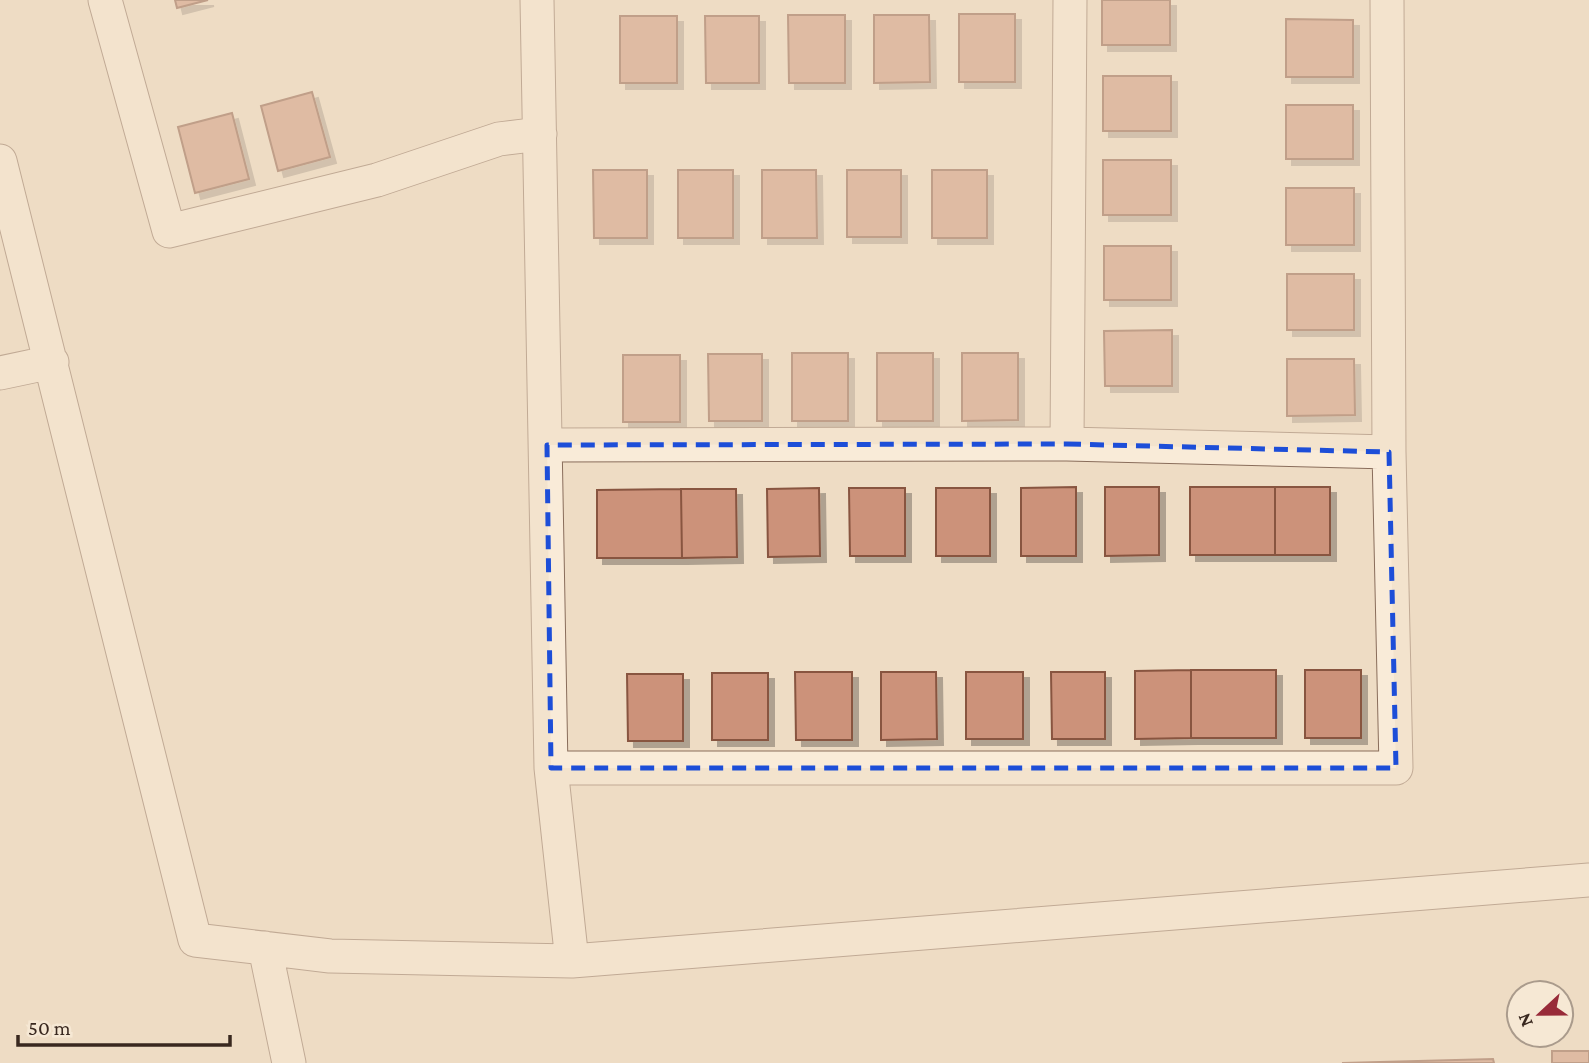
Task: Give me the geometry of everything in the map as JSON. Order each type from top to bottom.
[{"type":"street","points":[[105,0],[169,231],[377,180],[499,139],[540,134]]},
{"type":"street","points":[[537,0],[551,768],[572,961]]},
{"type":"street","points":[[1067,444],[1070,0]]},
{"type":"street","points":[[551,768],[1396,768],[1389,452],[1387,0]]},
{"type":"street","points":[[0,161],[195,940],[330,956],[572,961],[1589,880]]},
{"type":"street","points":[[0,373],[52,362]]},
{"type":"street","points":[[547,446],[1067,444],[1389,452]]},
{"type":"street","points":[[265,948],[289,1063]]},
{"type":"highlighted area","points":[[1067,444],[1389,452],[1396,768],[551,768],[547,445]]},
{"type":"building","points":[[175,0],[208,0],[177,8]]},
{"type":"building","points":[[1102,0],[1170,0],[1170,45],[1102,45]]},
{"type":"building","points":[[959,14],[1015,14],[1015,82],[959,82]]},
{"type":"building","points":[[788,15],[845,15],[845,83],[789,83]]},
{"type":"building","points":[[874,15],[929,15],[930,82],[874,83]]},
{"type":"building","points":[[620,16],[677,16],[677,83],[620,83]]},
{"type":"building","points":[[705,16],[759,16],[759,83],[706,83]]},
{"type":"building","points":[[1286,19],[1353,20],[1353,77],[1286,77]]},
{"type":"building","points":[[1103,76],[1171,76],[1171,131],[1103,131]]},
{"type":"building","points":[[312,92],[330,157],[278,171],[261,106]]},
{"type":"building","points":[[1286,105],[1353,105],[1353,159],[1286,159]]},
{"type":"building","points":[[232,113],[249,179],[195,193],[178,127]]},
{"type":"building","points":[[1103,160],[1171,160],[1171,215],[1103,215]]},
{"type":"building","points":[[593,170],[647,170],[647,238],[594,238]]},
{"type":"building","points":[[678,170],[733,170],[733,238],[678,238]]},
{"type":"building","points":[[762,170],[816,170],[817,238],[762,238]]},
{"type":"building","points":[[847,170],[901,170],[901,237],[847,237]]},
{"type":"building","points":[[932,170],[987,170],[987,238],[932,238]]},
{"type":"building","points":[[1286,188],[1354,188],[1354,245],[1286,245]]},
{"type":"building","points":[[1104,246],[1171,246],[1171,300],[1104,300]]},
{"type":"building","points":[[1287,274],[1354,274],[1354,330],[1287,330]]},
{"type":"building","points":[[1172,330],[1172,386],[1105,386],[1104,331]]},
{"type":"building","points":[[792,353],[848,353],[848,421],[792,421]]},
{"type":"building","points":[[877,353],[933,353],[933,421],[877,421]]},
{"type":"building","points":[[962,353],[1018,353],[1018,420],[962,421]]},
{"type":"building","points":[[708,354],[762,354],[762,421],[709,421]]},
{"type":"building","points":[[623,355],[680,355],[680,422],[623,422]]},
{"type":"building","points":[[1287,359],[1354,359],[1355,415],[1287,416]]},
{"type":"building","points":[[1076,487],[1076,556],[1021,556],[1021,488]]},
{"type":"building","points":[[1105,487],[1159,487],[1159,555],[1105,556]]},
{"type":"building","points":[[1190,487],[1275,487],[1275,555],[1190,555]]},
{"type":"building","points":[[1275,487],[1330,487],[1330,555],[1275,555]]},
{"type":"building","points":[[819,488],[820,556],[768,557],[767,489]]},
{"type":"building","points":[[849,488],[905,488],[905,556],[850,556]]},
{"type":"building","points":[[936,488],[990,488],[990,556],[936,556]]},
{"type":"building","points":[[681,489],[682,558],[597,558],[597,490]]},
{"type":"building","points":[[681,489],[736,489],[737,557],[682,558]]},
{"type":"building","points":[[1191,670],[1276,670],[1276,738],[1191,738]]},
{"type":"building","points":[[1191,670],[1191,738],[1135,739],[1135,671]]},
{"type":"building","points":[[1305,670],[1361,670],[1361,738],[1305,738]]},
{"type":"building","points":[[795,672],[852,672],[852,740],[796,740]]},
{"type":"building","points":[[881,672],[936,672],[937,739],[881,740]]},
{"type":"building","points":[[966,672],[1023,672],[1023,739],[966,739]]},
{"type":"building","points":[[1051,672],[1105,672],[1105,739],[1052,739]]},
{"type":"building","points":[[712,673],[768,673],[768,740],[712,740]]},
{"type":"building","points":[[627,674],[683,674],[683,741],[628,741]]},
{"type":"building","points":[[1552,1051],[1589,1051],[1589,1063],[1552,1063]]},
{"type":"building","points":[[1493,1059],[1494,1063],[1342,1063]]}]
